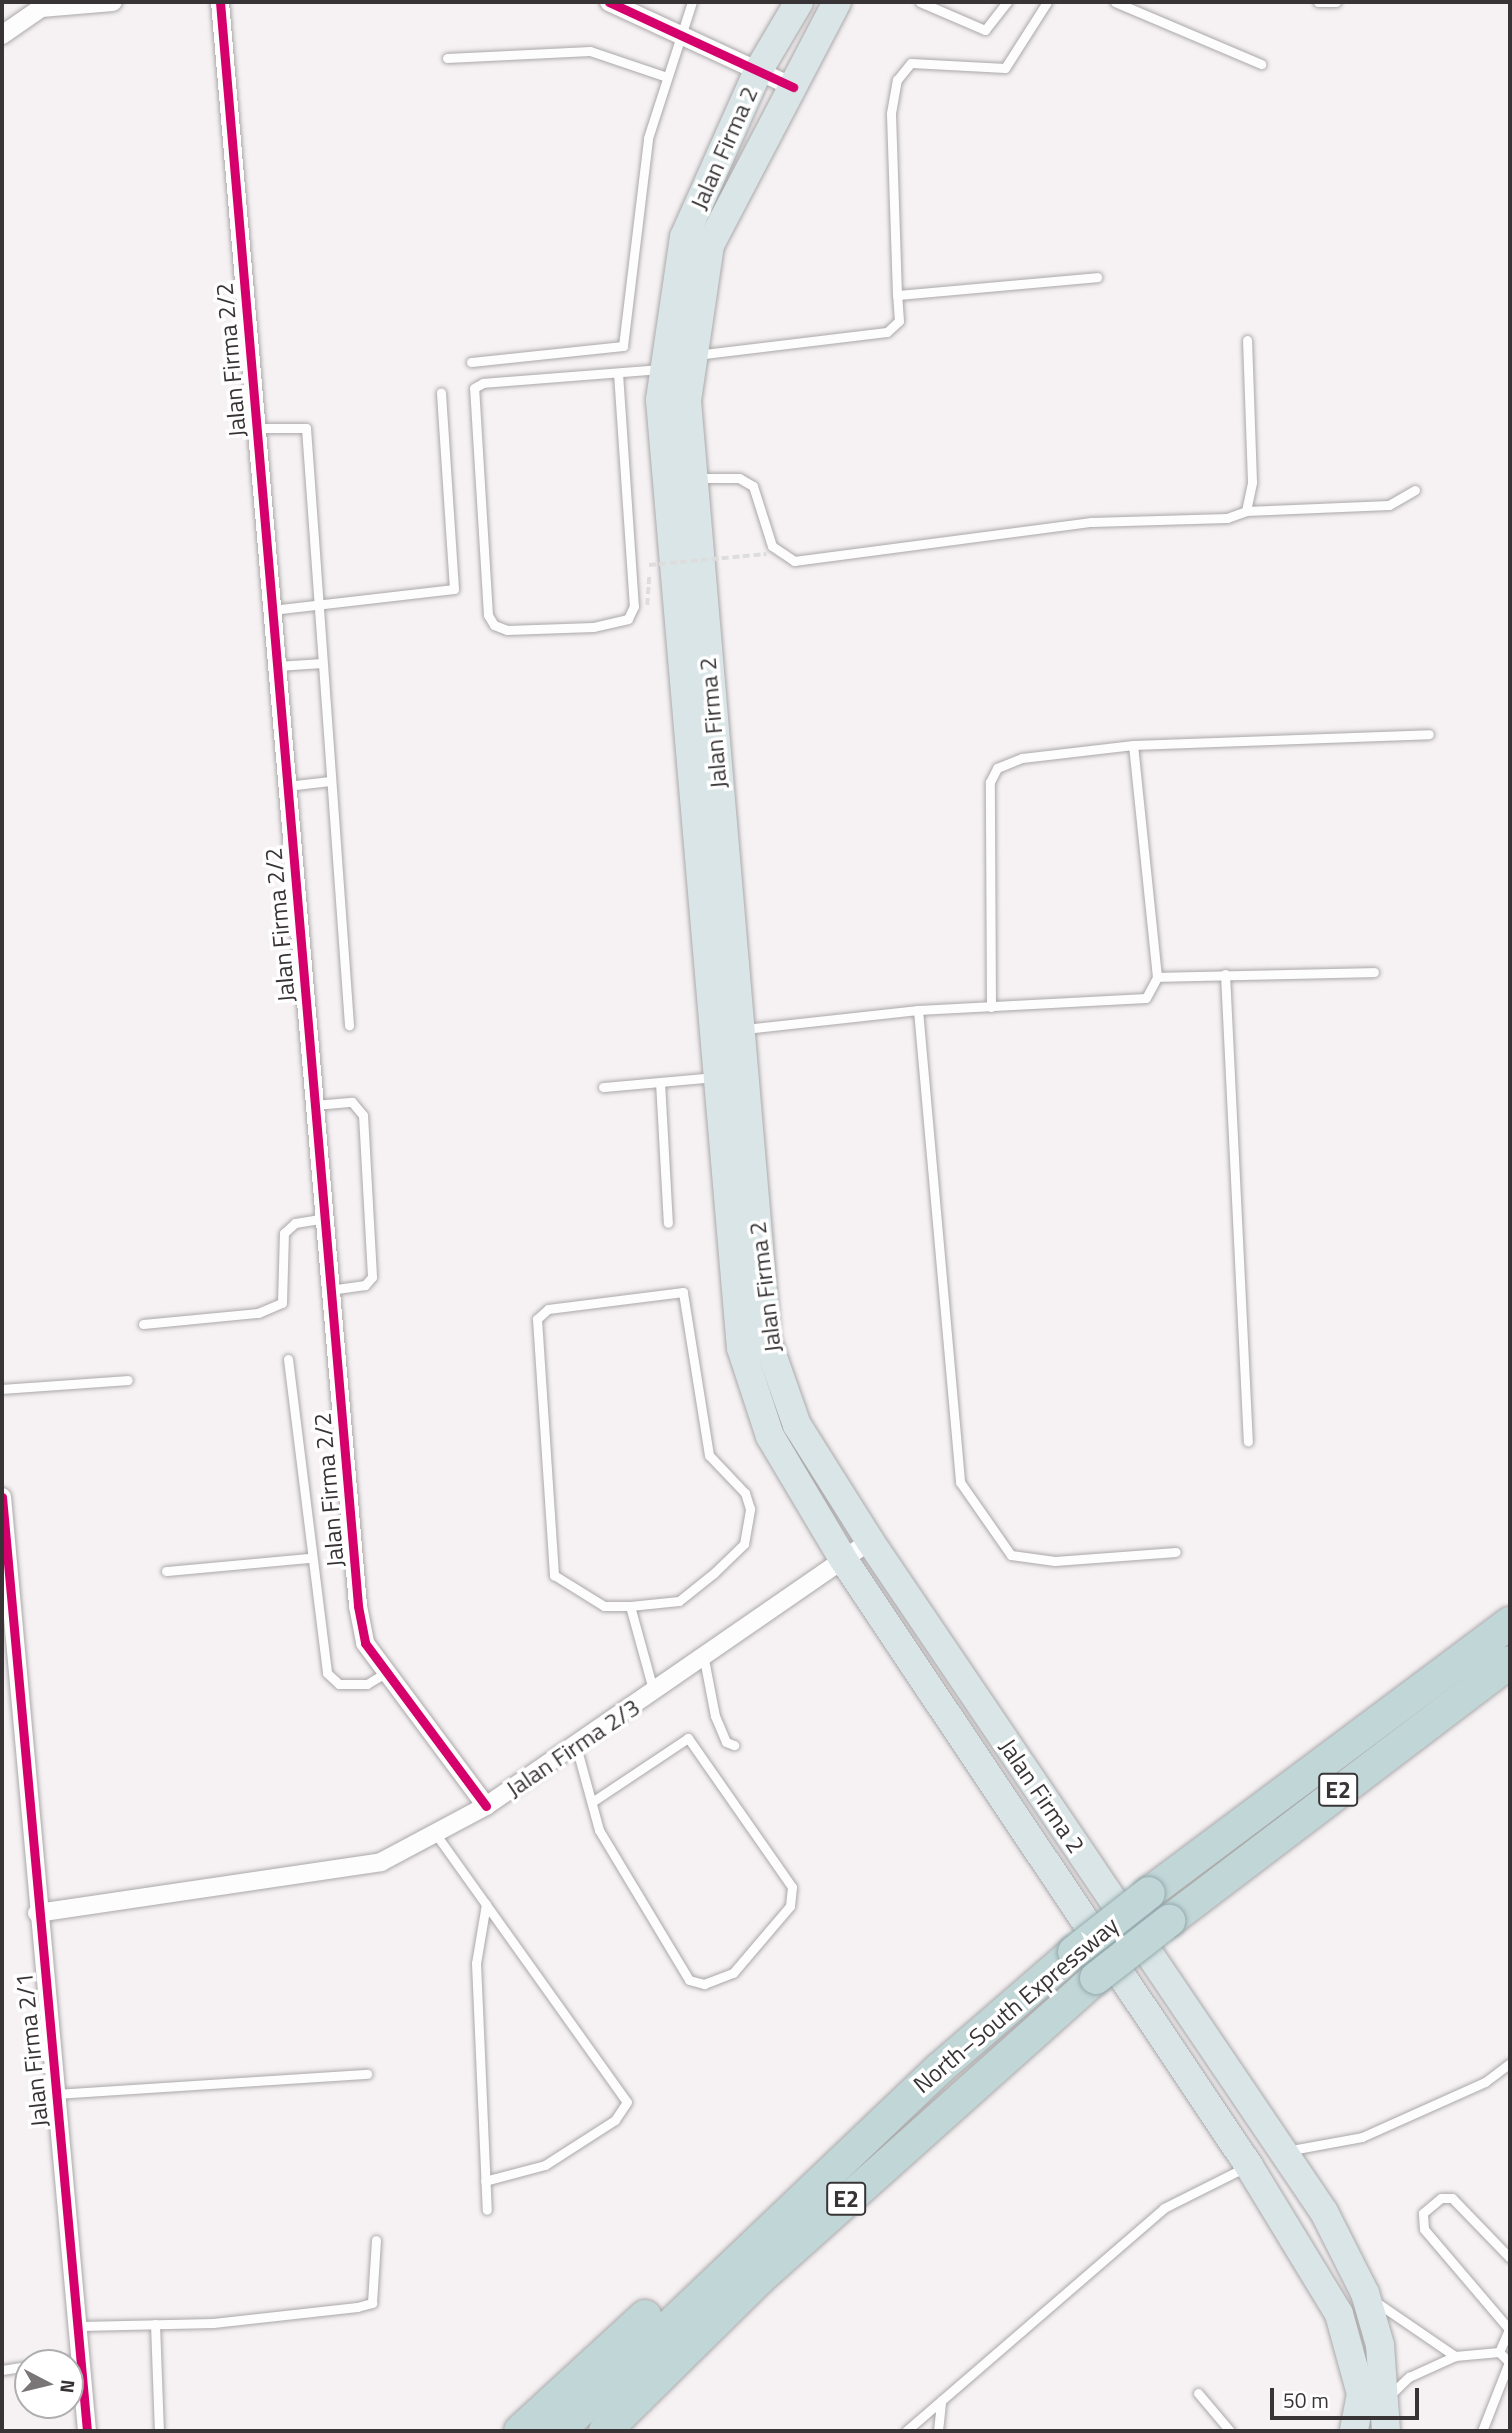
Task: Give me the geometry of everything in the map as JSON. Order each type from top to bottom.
[{"type":"highway","name":"North–South Expressway","points":[[559,2431],[809,2191],[1074,1952],[1510,1623]]},
{"type":"highway","name":"North–South Expressway","points":[[606,2431],[769,2270],[1096,1978],[1510,1662]]},
{"type":"highway","points":[[520,2431],[763,2207],[809,2191]]},
{"type":"main road","name":"Jalan Firma 2","points":[[799,2],[758,71],[684,237],[660,400],[710,1032],[741,1348],[752,1392],[770,1436],[843,1559],[1249,2166],[1339,2314],[1361,2394],[1354,2431]]},
{"type":"main road","name":"Jalan Firma 2","points":[[837,2],[710,245],[687,401],[767,1340],[797,1425],[870,1541],[1324,2212],[1365,2293],[1387,2398],[1385,2431]]},
{"type":"street","points":[[5,26],[41,8],[113,2]]},
{"type":"street","name":"Jalan Firma 2/2","points":[[220,2],[358,1606],[365,1643],[486,1806]]},
{"type":"street","points":[[609,2],[793,87]]},
{"type":"street","name":"Jalan Firma 2/1","points":[[2,1497],[6,1603],[82,2349]]},
{"type":"street","name":"Jalan Firma 2/3","points":[[37,1913],[346,1872],[381,1863],[486,1806],[704,1660],[870,1541]]},
{"type":"street","name":"Jalan Firma 2/1","points":[[84,2388],[87,2431]]},
{"type":"lane","points":[[471,362],[623,346],[648,138],[677,33],[692,2]]},
{"type":"lane","points":[[920,2],[985,30],[1006,2]]},
{"type":"lane","points":[[694,355],[887,332],[899,321],[891,113],[897,80],[911,63],[1005,68],[1047,2]]},
{"type":"lane","points":[[1115,2],[1261,64]]},
{"type":"lane","points":[[1318,2],[1336,2]]},
{"type":"lane","points":[[447,58],[590,51],[664,76]]},
{"type":"lane","points":[[897,295],[1097,277]]},
{"type":"lane","points":[[1245,511],[1252,482],[1247,340]]},
{"type":"lane","points":[[618,373],[635,606],[628,619],[593,627],[507,630],[494,625],[488,615],[474,388],[618,373],[664,370]]},
{"type":"lane","points":[[272,610],[454,589],[441,391]]},
{"type":"lane","points":[[256,428],[306,428],[349,1025]]},
{"type":"lane","points":[[693,479],[739,478],[753,486],[772,546],[794,561],[1091,522],[1227,518],[1245,511],[1389,505],[1415,490]]},
{"type":"lane","points":[[277,666],[322,663]]},
{"type":"lane","points":[[991,1007],[990,782],[997,768],[1022,758],[1133,745],[1429,734]]},
{"type":"lane","points":[[710,1032],[918,1010],[1146,998],[1157,978],[1133,745]]},
{"type":"lane","points":[[287,786],[330,782]]},
{"type":"lane","points":[[1157,978],[1224,974],[1374,972]]},
{"type":"lane","points":[[1224,974],[1248,1441]]},
{"type":"lane","points":[[918,1010],[960,1482],[1011,1555],[1055,1561],[1176,1552]]},
{"type":"lane","points":[[603,1087],[714,1077]]},
{"type":"lane","points":[[660,1082],[668,1223]]},
{"type":"lane","points":[[315,1105],[352,1102],[363,1115],[372,1277],[365,1285],[331,1290]]},
{"type":"lane","points":[[143,1324],[258,1313],[282,1303],[284,1233],[295,1223],[325,1218]]},
{"type":"lane","points":[[683,1292],[709,1455],[745,1493],[750,1509],[744,1544],[714,1573],[679,1601],[630,1606],[604,1606],[554,1575],[537,1319],[548,1309],[683,1292]]},
{"type":"lane","points":[[288,1359],[309,1558],[327,1673],[339,1684],[367,1684],[385,1673]]},
{"type":"lane","points":[[2,1389],[128,1380]]},
{"type":"lane","points":[[166,1571],[309,1558]]},
{"type":"lane","points":[[630,1606],[654,1694]]},
{"type":"lane","points":[[704,1660],[715,1716],[726,1742],[734,1745]]},
{"type":"lane","points":[[576,1746],[599,1830],[689,1980],[704,1984],[733,1973],[790,1906],[792,1887],[688,1738],[592,1802]]},
{"type":"lane","points":[[435,1833],[627,2102],[615,2120],[545,2165],[485,2181]]},
{"type":"lane","points":[[486,1904],[476,1963],[487,2210]]},
{"type":"lane","points":[[1283,2151],[1362,2137],[1485,2082],[1510,2063]]},
{"type":"lane","points":[[56,2094],[367,2074]]},
{"type":"lane","points":[[906,2431],[1164,2208],[1249,2166]]},
{"type":"lane","points":[[1499,2352],[1510,2328],[1424,2229],[1423,2213],[1441,2197],[1452,2198],[1510,2258]]},
{"type":"lane","points":[[81,2326],[155,2324],[372,2303],[376,2240]]},
{"type":"lane","points":[[1365,2293],[1455,2356]]},
{"type":"lane","points":[[155,2324],[159,2431]]},
{"type":"lane","points":[[1387,2398],[1409,2377],[1455,2356],[1499,2352]]},
{"type":"lane","points":[[1482,2431],[1510,2363],[1499,2352]]},
{"type":"lane","points":[[1198,2393],[1230,2431]]},
{"type":"lane","points":[[938,2431],[941,2400]]},
{"type":"path","points":[[649,565],[766,554]]},
{"type":"cycle path","points":[[220,2],[358,1606],[365,1643],[486,1806]]},
{"type":"cycle path","points":[[609,2],[793,87]]},
{"type":"cycle path","points":[[2,1497],[87,2431]]}]
